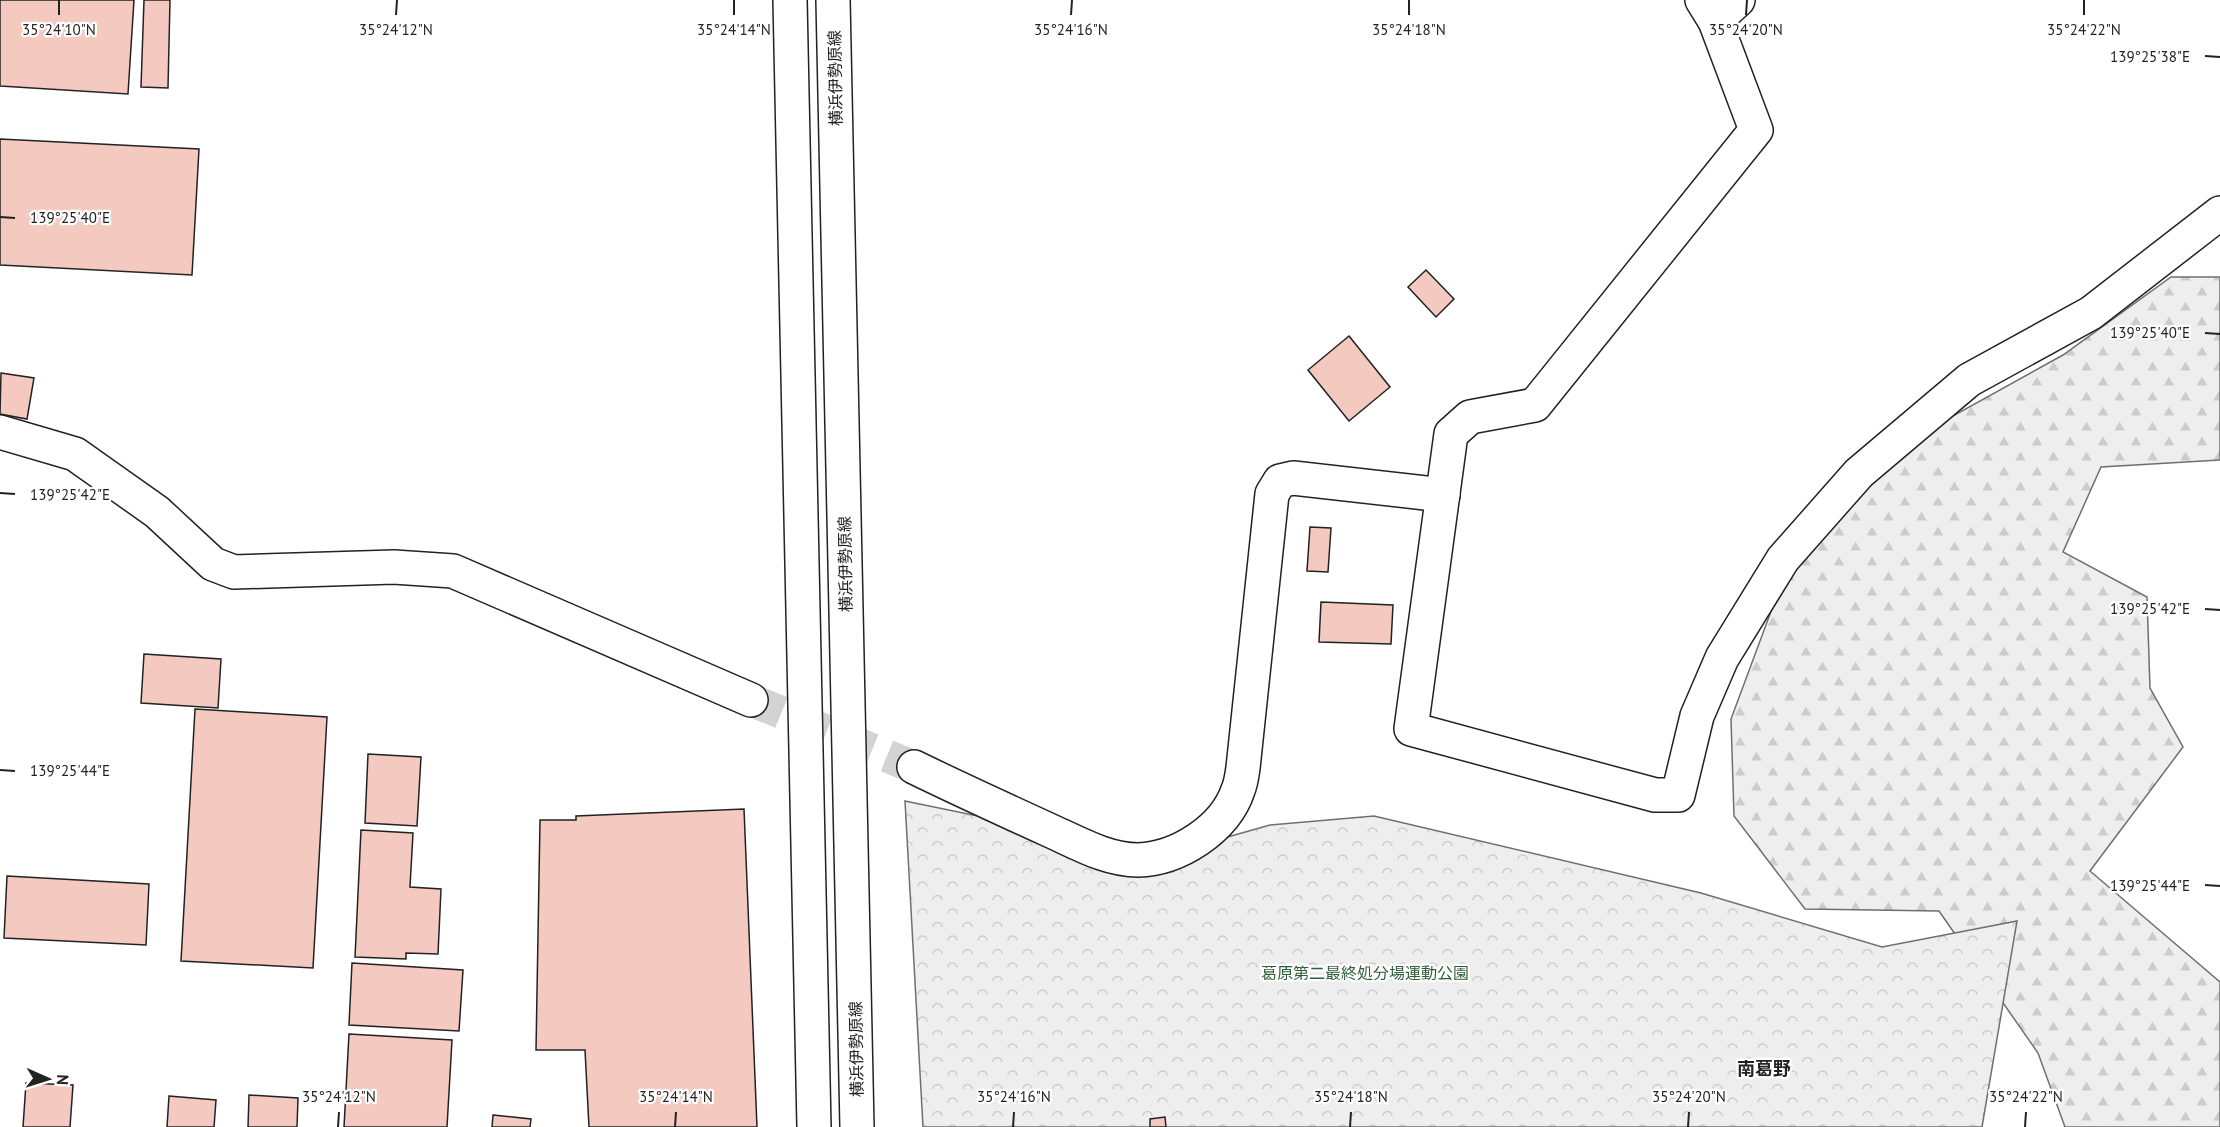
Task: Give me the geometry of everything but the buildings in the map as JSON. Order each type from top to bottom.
[{"type":"main road","points":[[790,0],[814,1127]]},
{"type":"main road","name":"横浜伊勢原線","points":[[833,0],[857,1127]]},
{"type":"main road","points":[[1718,7],[1756,130],[1535,405],[1470,417],[1451,434],[1411,729],[1655,795],[1678,795],[1697,716],[1722,658],[1783,559],[1859,473],[1969,380],[2091,313],[2220,213]]},
{"type":"main road","points":[[0,432],[75,454],[157,512],[213,564],[234,572],[394,567],[453,571],[751,700]]},
{"type":"main road","points":[[914,766],[982,800],[1104,855],[1138,860],[1172,854],[1204,836],[1224,815],[1238,792],[1244,768],[1272,494],[1280,481],[1293,478],[1443,495]]},
{"type":"green space","points":[[2171,277],[2220,277],[2220,460],[2101,467],[2063,552],[2147,597],[2150,688],[2183,747],[2090,871],[2220,982],[2220,1127],[2065,1127],[2038,1053],[1939,911],[1805,909],[1734,816],[1731,719],[1796,544],[1913,438],[2063,355]]},
{"type":"green space","name":"葛原第二最終処分場運動公園","points":[[905,801],[1143,850],[1224,838],[1270,825],[1374,816],[1701,893],[1882,947],[2017,921],[1982,1127],[923,1127]]},
{"type":"tunnel","points":[[751,700],[914,767]]},
{"type":"district","name":"南葛野","points":[[1764,1069]]}]
